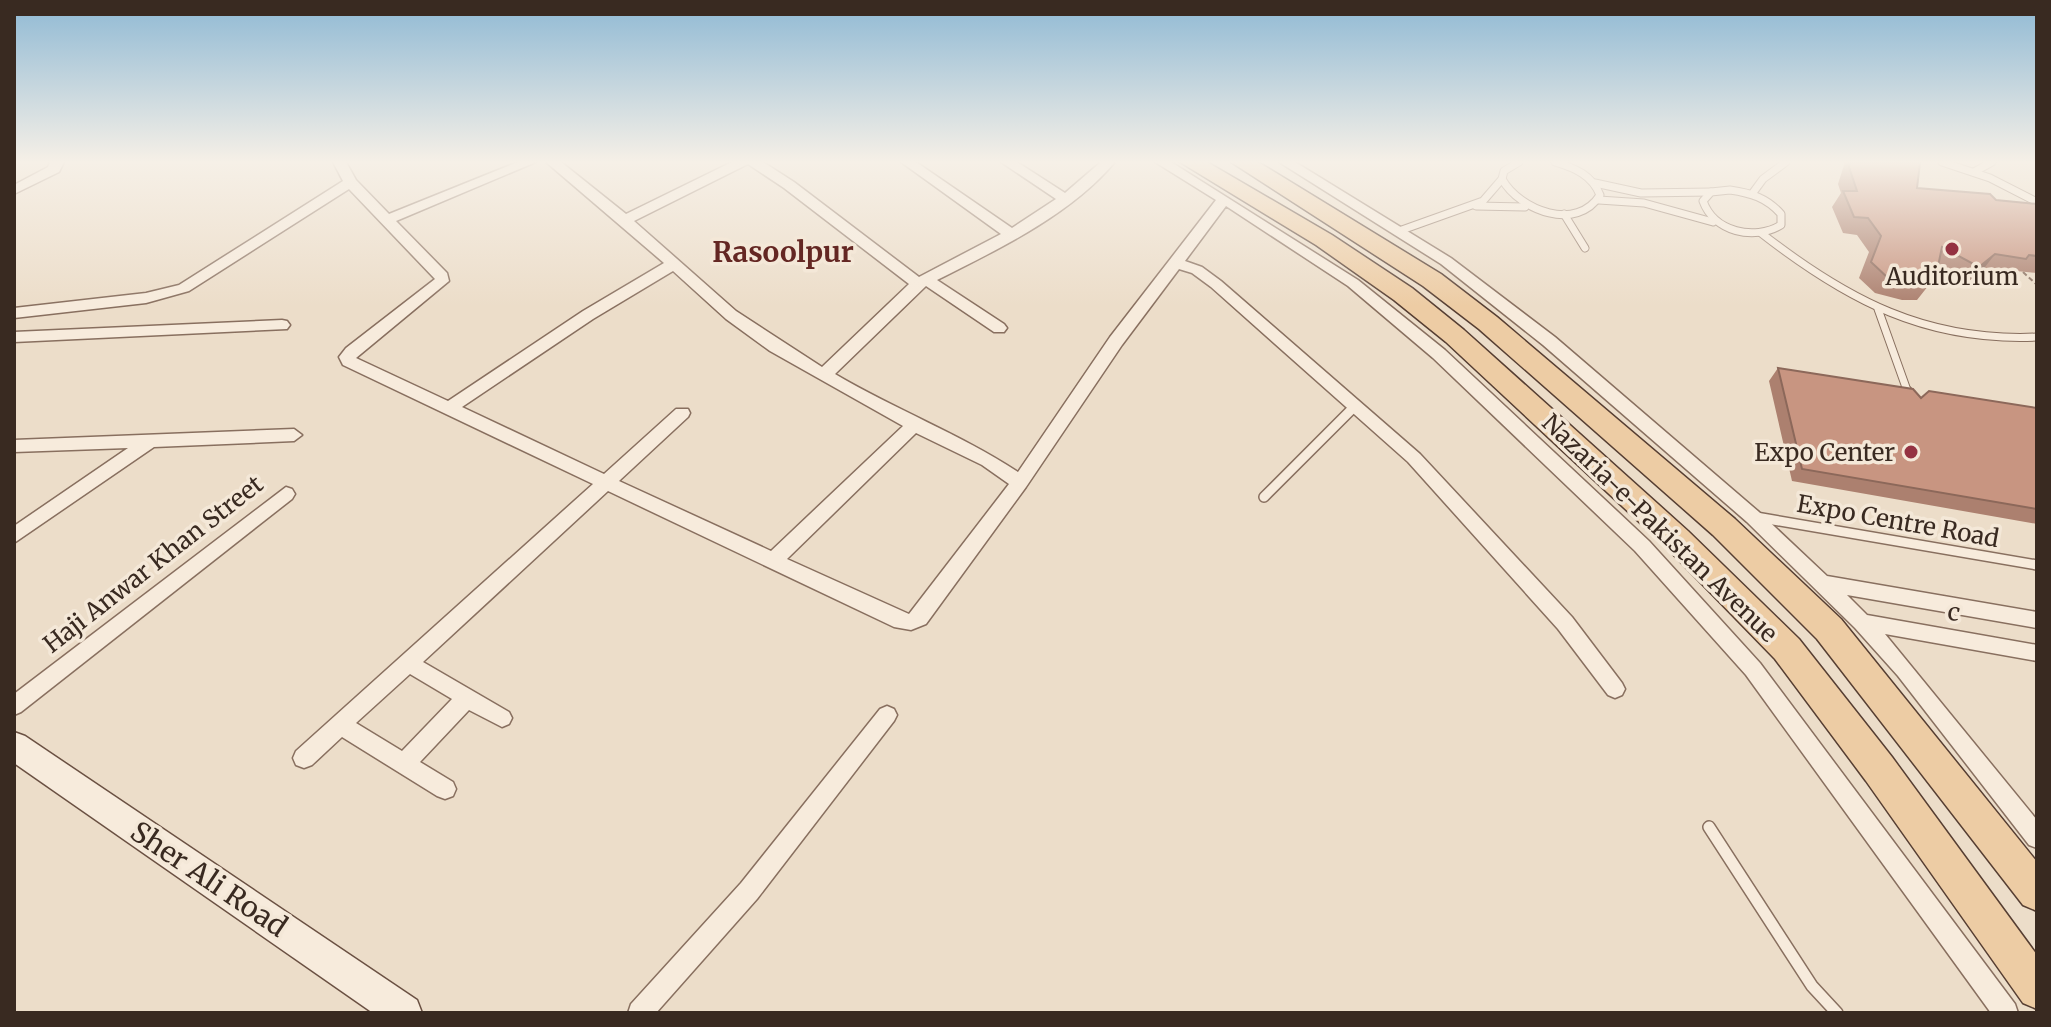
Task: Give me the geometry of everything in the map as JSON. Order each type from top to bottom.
[{"type":"main road","name":"Nazaria-e-Pakistan Avenue","points":[[1268,210],[1324,240],[1403,294],[1455,336],[1677,539],[1787,649],[1879,769],[2037,989]]},
{"type":"main road","name":"Nazaria-e-Pakistan Avenue","points":[[1329,210],[1432,280],[1488,323],[1724,527],[1829,629],[2037,892]]},
{"type":"street","points":[[14,313],[146,298],[184,288],[306,210]]},
{"type":"street","points":[[375,210],[442,276],[442,281],[347,357],[604,482],[901,621],[911,622],[919,618],[1020,482],[1116,341],[1216,210]]},
{"type":"street","points":[[385,221],[412,210]]},
{"type":"street","points":[[612,210],[731,315],[823,376],[988,461],[1020,482]]},
{"type":"street","points":[[625,220],[645,210]]},
{"type":"street","points":[[823,210],[923,282],[999,328]]},
{"type":"street","points":[[976,210],[1009,233]]},
{"type":"street","points":[[823,376],[923,282],[1047,210]]},
{"type":"street","points":[[1241,210],[1353,283],[1439,354],[1642,546],[1753,669],[2006,1013]]},
{"type":"street","points":[[1356,210],[1399,231],[1446,261],[1549,341],[1753,517],[1862,622],[1905,670],[2037,837]]},
{"type":"street","points":[[1176,263],[1197,270],[1216,284],[1414,458],[1565,623],[1615,689]]},
{"type":"street","points":[[451,407],[588,315],[673,264]]},
{"type":"street","points":[[14,337],[282,325]]},
{"type":"street","points":[[304,758],[682,413]]},
{"type":"street","points":[[773,561],[914,425]]},
{"type":"street","points":[[14,446],[294,435]]},
{"type":"street","points":[[14,536],[150,441]]},
{"type":"street","name":"Haji Anwar Khan Street","points":[[14,706],[286,494]]},
{"type":"street","points":[[1821,583],[2037,620]]},
{"type":"street","name":"c","points":[[1862,622],[2037,653]]},
{"type":"street","points":[[408,663],[502,718]]},
{"type":"street","points":[[404,764],[467,698]]},
{"type":"street","points":[[640,1013],[749,891],[887,715]]},
{"type":"street","points":[[341,725],[445,789]]},
{"type":"street","name":"Sher Ali Road","points":[[14,746],[404,1013]]},
{"type":"lane","points":[[1399,231],[1461,210]]},
{"type":"lane","points":[[1543,210],[1564,214],[1586,210]]},
{"type":"lane","points":[[1670,210],[1741,231],[1761,233],[1777,229],[1783,220],[1778,210]]},
{"type":"lane","points":[[1706,210],[1722,224]]},
{"type":"lane","points":[[1564,214],[1585,248]]},
{"type":"lane","points":[[1761,233],[1820,280],[1878,309],[1940,329],[1971,335],[2037,337]]},
{"type":"lane","points":[[1878,309],[1911,403]]},
{"type":"lane","points":[[1264,497],[1355,406]]},
{"type":"lane","name":"Expo Centre Road","points":[[1753,517],[2037,565]]},
{"type":"lane","points":[[1709,827],[1812,986],[1837,1013]]},
{"type":"path","points":[[2023,272],[2037,285]]},
{"type":"building","name":"Auditorium","points":[[1851,210],[2037,210],[2037,256],[2029,255],[2026,259],[1995,254],[1979,267],[1942,247],[1936,276],[1930,284],[1914,283],[1887,277],[1871,262],[1881,236],[1868,218],[1854,217]]},
{"type":"building","name":"Expo Center","points":[[1778,368],[1913,389],[1921,398],[1929,391],[2037,408],[2037,509],[1802,469]]},
{"type":"place","name":"Auditorium","points":[[1952,249]]},
{"type":"place","name":"Expo Center","points":[[1911,452]]},
{"type":"district","name":"Rasoolpur","points":[[783,252]]}]
